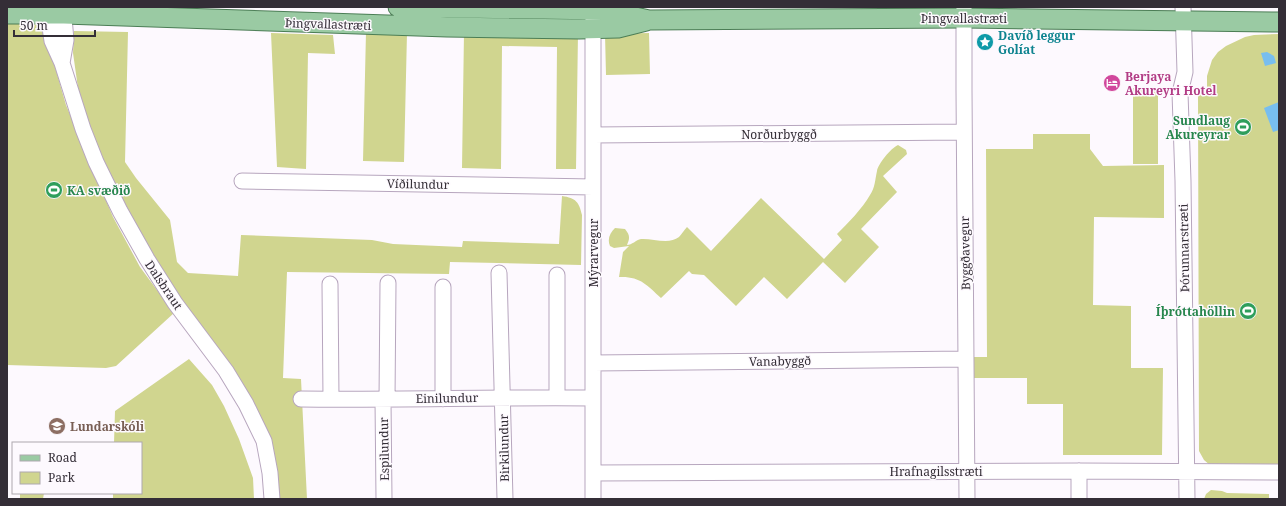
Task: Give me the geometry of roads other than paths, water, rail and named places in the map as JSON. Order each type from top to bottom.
[{"type":"main road","name":"Þingvallastræti","points":[[398,7],[593,15]]},
{"type":"main road","name":"Þingvallastræti","points":[[7,14],[56,11],[447,27],[593,15],[603,10],[649,20],[964,12],[1178,14],[1279,22]]},
{"type":"street","name":"Dalsbraut","points":[[56,11],[52,41],[62,63],[83,129],[96,162],[120,211],[147,259],[175,303],[226,371],[249,410],[264,441],[270,473],[272,499]]},
{"type":"street","name":"Byggðavegur","points":[[964,12],[967,499]]},
{"type":"street","name":"Þórunnarstræti","points":[[1178,14],[1185,72],[1180,93],[1183,182],[1188,472],[1187,499]]},
{"type":"street","name":"Mýrarvegur","points":[[593,15],[593,499]]},
{"type":"street","name":"Norðurbyggð","points":[[593,135],[964,132]]},
{"type":"street","name":"Víðilundur","points":[[242,182],[593,187]]},
{"type":"street","name":"Birkilundur","points":[[499,273],[503,397],[504,499]]},
{"type":"street","points":[[557,275],[557,398]]},
{"type":"street","name":"Espilundur","points":[[384,499],[388,283]]},
{"type":"street","points":[[330,284],[331,399]]},
{"type":"street","points":[[443,287],[443,398]]},
{"type":"street","name":"Vanabyggð","points":[[593,363],[966,359]]},
{"type":"street","name":"Einilundur","points":[[301,399],[385,400],[503,397],[593,398]]},
{"type":"street","name":"Hrafnagilsstræti","points":[[593,473],[967,471],[1279,472]]},
{"type":"street","points":[[1079,471],[1079,499]]},
{"type":"water","points":[[1267,52],[1274,56],[1276,63],[1265,66],[1261,53]]},
{"type":"water","points":[[1279,102],[1279,130],[1273,132],[1264,108]]},
{"type":"place","name":"Davíð leggur Golíat","points":[[985,42]]},
{"type":"place","name":"Berjaya Akureyri Hotel","points":[[1112,83]]},
{"type":"place","name":"Sundlaug Akureyrar","points":[[1243,127]]},
{"type":"place","name":"KA svæðið","points":[[54,190]]},
{"type":"place","name":"Íþróttahöllin","points":[[1248,311]]},
{"type":"place","name":"Lundarskóli","points":[[57,426]]}]
